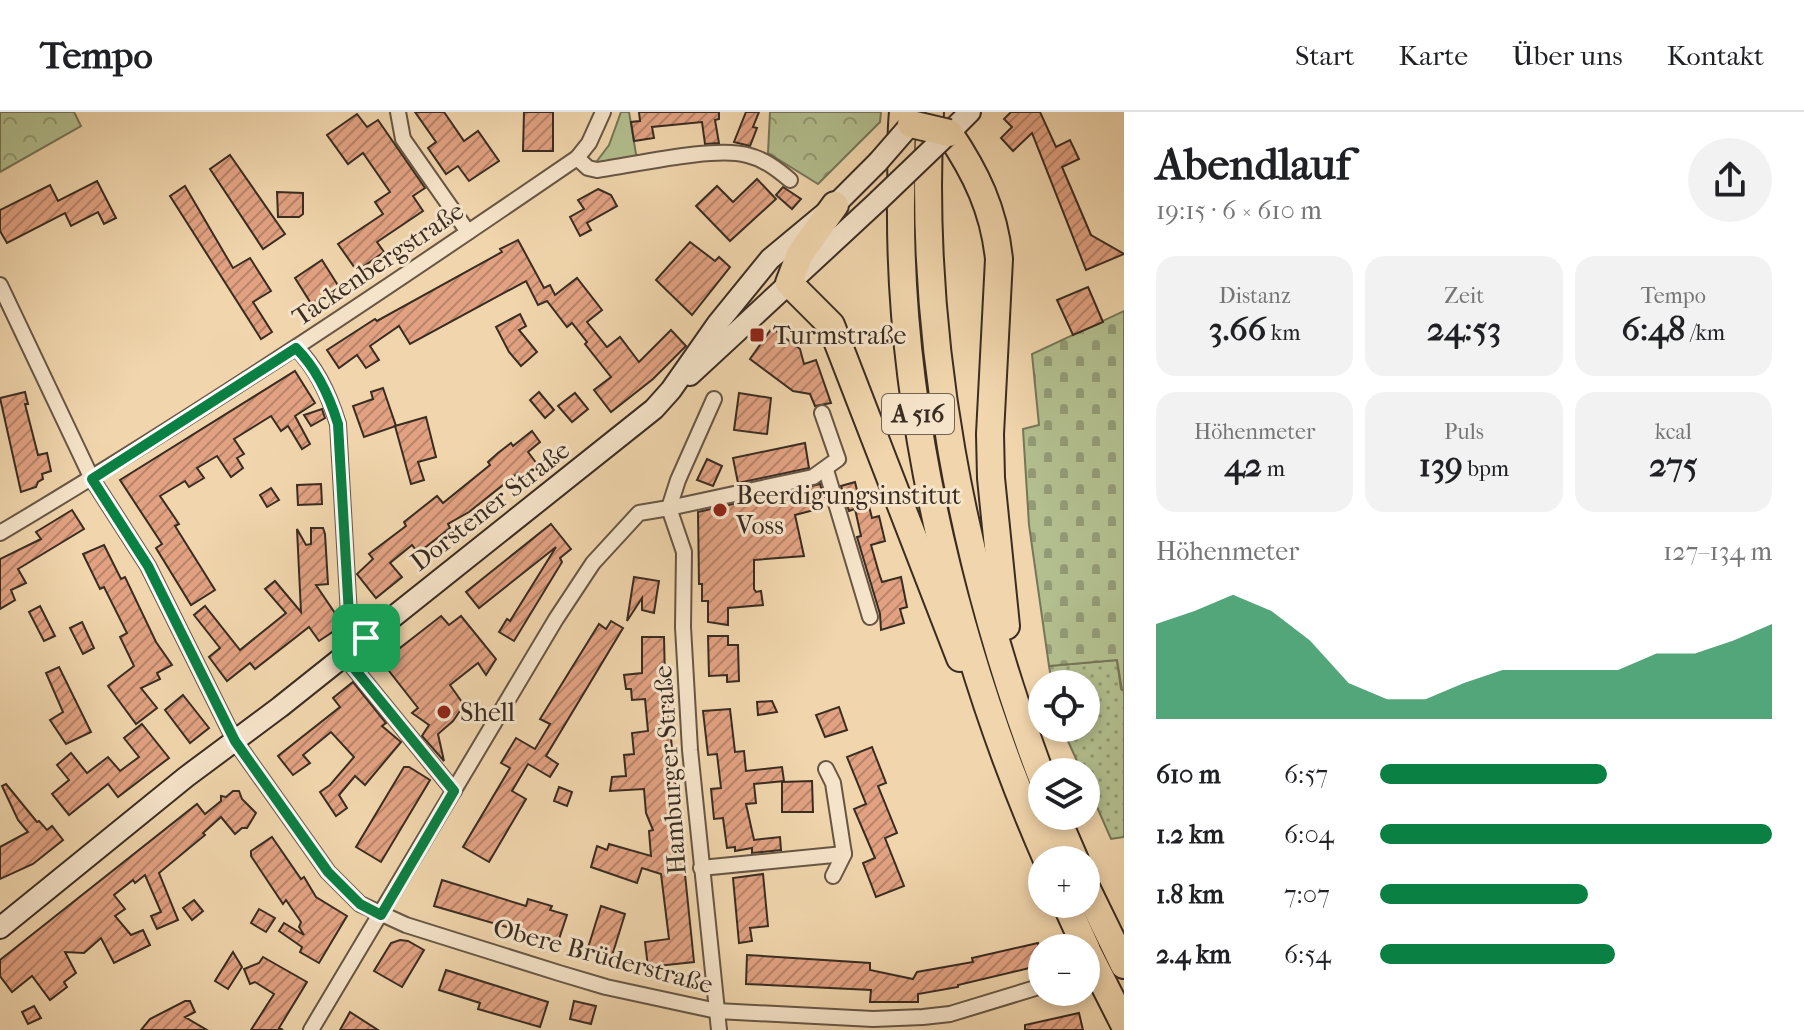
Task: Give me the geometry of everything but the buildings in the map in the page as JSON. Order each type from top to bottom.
[{"type":"highway","points":[[917,115],[949,133],[981,184],[997,234],[999,259],[990,434],[1002,705]]},
{"type":"highway","name":"A 516","points":[[917,115],[901,256],[914,388],[938,521],[966,634],[1031,758]]},
{"type":"highway","points":[[835,205],[800,254],[789,283],[831,325],[954,647],[1002,705]]},
{"type":"highway","name":"A 516","points":[[1002,705],[1009,765],[1041,846]]},
{"type":"highway","points":[[1100,916],[1124,965]]},
{"type":"highway","points":[[1100,976],[1124,1024]]},
{"type":"main road","name":"Dorstener Straße","points":[[0,928],[186,777],[344,656],[644,417],[970,112]]},
{"type":"main road","name":"Dorstener Straße","points":[[671,390],[718,323],[770,259],[835,205],[878,162],[917,115]]},
{"type":"street","points":[[398,112],[403,139],[468,232]]},
{"type":"street","points":[[603,112],[589,143],[577,158],[588,168],[597,170],[714,153],[737,153],[766,162],[790,180]]},
{"type":"street","name":"Tackenbergstraße","points":[[0,533],[92,479],[296,348],[577,158]]},
{"type":"street","name":"Obere Brüderstraße","points":[[0,285],[92,479],[148,566],[235,741],[328,872],[360,904],[406,925],[571,977],[717,1011],[873,1019],[923,1017],[950,1014],[1028,990]]},
{"type":"street","points":[[296,348],[306,358],[333,408],[338,424],[349,615],[366,638]]},
{"type":"street","points":[[669,508],[714,399]]},
{"type":"street","points":[[311,1030],[556,619],[593,563],[639,513],[813,477],[826,470],[838,459],[822,413]]},
{"type":"street","points":[[826,470],[870,617]]},
{"type":"street","name":"Hamburger Straße","points":[[669,508],[684,552],[683,627],[690,750],[719,1030]]},
{"type":"street","points":[[344,656],[454,791]]},
{"type":"street","points":[[826,769],[833,783],[844,854],[833,876]]},
{"type":"street","points":[[701,868],[844,854]]},
{"type":"green space","points":[[0,112],[74,112],[81,126],[0,172]]},
{"type":"green space","points":[[621,112],[629,112],[637,160],[594,165],[609,145]]},
{"type":"green space","points":[[770,112],[881,112],[880,122],[818,184],[768,153]]},
{"type":"green space","points":[[1124,311],[1122,690],[1117,660],[1049,666],[1029,525],[1023,429],[1039,425],[1032,354]]},
{"type":"green space","points":[[1117,660],[1121,689],[1124,690],[1124,837],[1111,839],[1100,814],[1100,758],[1076,758],[1068,742],[1100,742],[1100,670],[1050,670],[1049,666]]},
{"type":"place","name":"Turmstraße","points":[[757,335]]},
{"type":"place","name":"Beerdigungsinstitut Voss","points":[[720,510]]},
{"type":"place","name":"Shell","points":[[444,712]]},
{"type":"route","points":[[296,348],[306,358],[333,408],[338,424],[349,615],[366,638],[344,656],[454,791],[381,915],[360,904],[328,872],[235,741],[148,566],[92,479],[296,348]]}]
